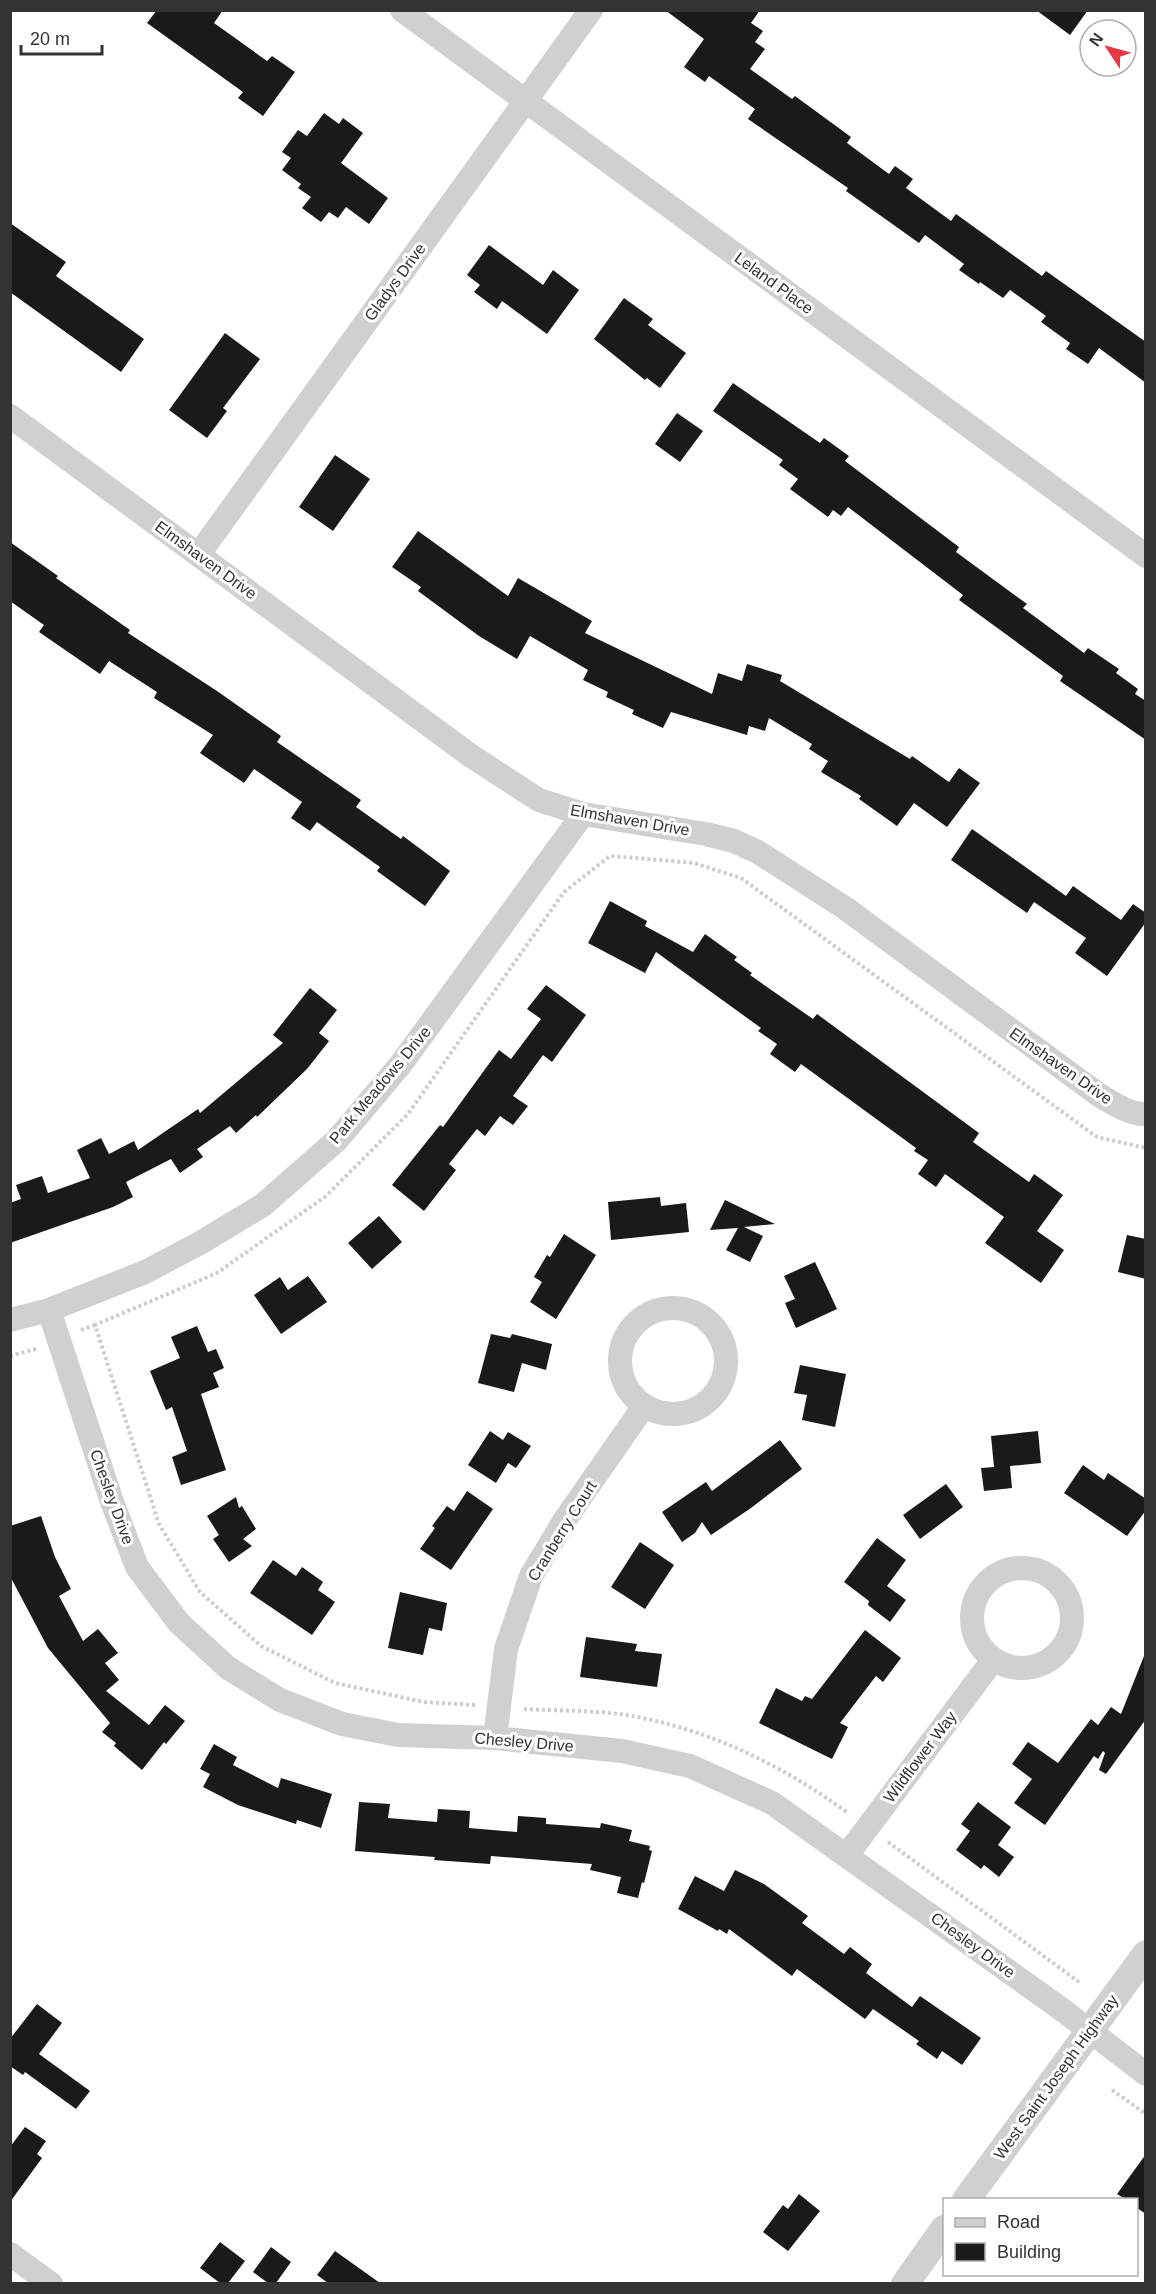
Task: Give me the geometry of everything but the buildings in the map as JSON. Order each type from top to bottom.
[{"type":"street","name":"Leland Place","points":[[402,10],[1146,556]]},
{"type":"street","name":"Gladys Drive","points":[[199,554],[591,10]]},
{"type":"street","name":"Elmshaven Drive","points":[[10,416],[471,756],[539,800],[583,814],[706,834],[734,841],[758,852],[845,908],[1099,1095],[1117,1106],[1139,1114],[1146,1114]]},
{"type":"street","name":"Park Meadows Drive","points":[[10,1320],[49,1310],[145,1272],[200,1243],[263,1205],[337,1140],[401,1064],[583,814]]},
{"type":"street","points":[[675,1308],[692,1312],[707,1321],[718,1334],[725,1351],[725,1368],[720,1385],[709,1399],[695,1409],[678,1414],[660,1413],[644,1406],[631,1395],[622,1379],[619,1362],[622,1345],[630,1330],[642,1318],[658,1310],[675,1308]]},
{"type":"street","name":"Chesley Drive","points":[[49,1310],[111,1499],[137,1568],[179,1623],[228,1668],[280,1700],[342,1724],[398,1735],[495,1738],[622,1751],[690,1766],[772,1803],[847,1855],[1146,2074]]},
{"type":"street","name":"Cranberry Court","points":[[495,1738],[506,1649],[531,1576],[564,1521],[644,1406]]},
{"type":"street","points":[[1023,1567],[1040,1570],[1054,1578],[1065,1590],[1071,1606],[1072,1623],[1067,1640],[1057,1654],[1042,1664],[1026,1669],[1008,1667],[993,1660],[981,1649],[973,1634],[971,1618],[973,1602],[981,1587],[992,1576],[1007,1569],[1023,1567]]},
{"type":"street","name":"Wildflower Way","points":[[847,1855],[993,1660]]},
{"type":"street","name":"West Saint Joseph Highway","points":[[967,2198],[1146,1954]]},
{"type":"street","points":[[905,2283],[943,2232]]},
{"type":"street","points":[[10,2254],[51,2283]]},
{"type":"path","points":[[1079,1982],[832,1801],[771,1763],[692,1730],[625,1715],[424,1702],[335,1683],[261,1646],[200,1592],[159,1524],[94,1324],[217,1273],[326,1196],[408,1114],[564,892],[610,856],[694,863],[741,878],[1097,1137],[1146,1149]]},
{"type":"path","points":[[1112,2090],[1146,2114]]}]
